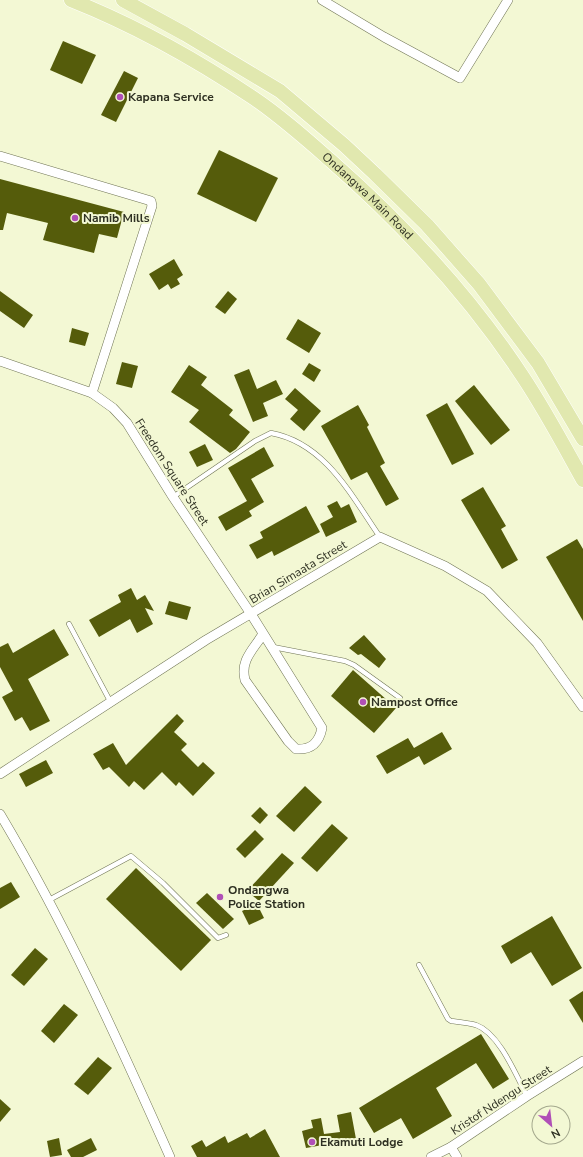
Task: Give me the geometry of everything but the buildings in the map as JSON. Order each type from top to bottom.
[{"type":"main road","name":"Ondangwa Main Road","points":[[71,0],[141,32],[208,68],[253,97],[300,133],[359,185],[440,268],[500,345],[524,378],[583,480]]},
{"type":"main road","name":"Ondangwa Main Road","points":[[123,0],[185,34],[280,91],[344,145],[427,225],[479,284],[538,363],[583,439]]},
{"type":"main road","points":[[176,51],[185,34]]},
{"type":"street","points":[[322,0],[384,37],[460,78],[508,0]]},
{"type":"street","points":[[0,156],[151,200],[152,206],[92,393]]},
{"type":"street","name":"Freedom Square Street","points":[[0,361],[92,393],[113,408],[128,423],[173,497],[251,614],[322,728],[320,738],[313,746],[305,749],[296,749],[288,741],[245,680],[242,670],[245,660],[263,634]]},
{"type":"street","points":[[380,537],[445,566],[488,591],[537,643],[583,707]]},
{"type":"street","name":"Brian Simaata Street","points":[[0,774],[110,701],[206,640],[380,537]]},
{"type":"street","points":[[0,814],[36,874],[49,900],[129,1064],[170,1157]]},
{"type":"street","name":"Kristof Ndengu Street","points":[[431,1157],[451,1147],[527,1096],[583,1061]]},
{"type":"street","points":[[451,1147],[457,1157]]},
{"type":"lane","points":[[173,497],[255,441],[271,433],[295,440],[318,455],[333,469],[380,537]]},
{"type":"lane","points":[[69,624],[110,701]]},
{"type":"lane","points":[[271,646],[345,661],[354,665],[400,698]]},
{"type":"lane","points":[[49,900],[131,856],[163,883],[218,938],[226,935]]},
{"type":"lane","points":[[419,965],[448,1019],[451,1021],[476,1025],[492,1037],[504,1053],[527,1096]]},
{"type":"place","name":"Kapana Service","points":[[120,97]]},
{"type":"place","name":"Namib Mills","points":[[75,218]]},
{"type":"place","name":"Nampost Office","points":[[363,702]]},
{"type":"place","name":"Ondangwa Police Station","points":[[220,897]]},
{"type":"place","name":"Ekamuti Lodge","points":[[312,1142]]}]
